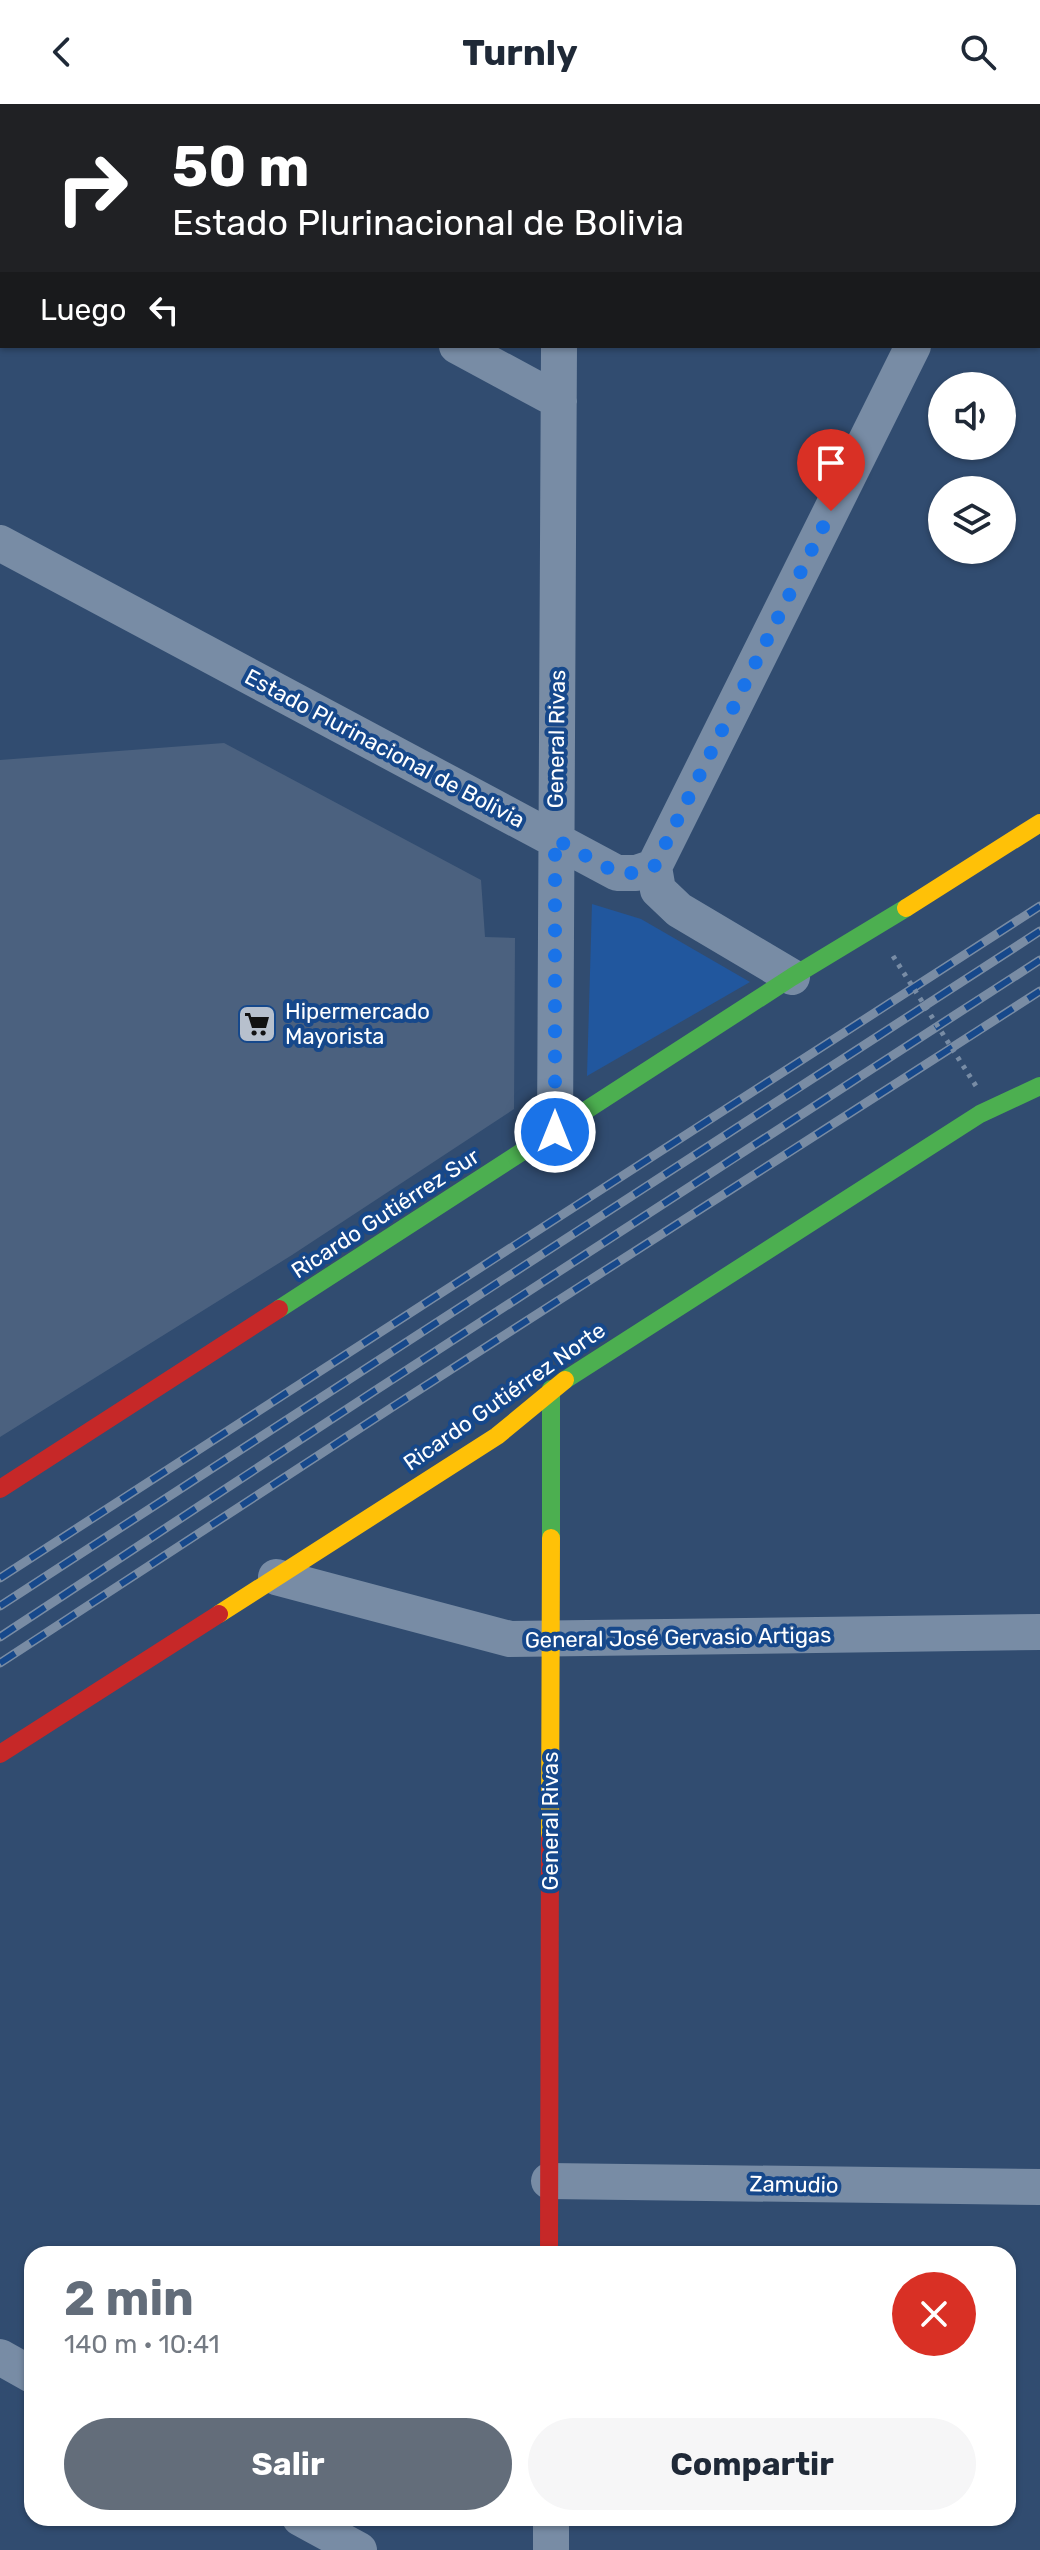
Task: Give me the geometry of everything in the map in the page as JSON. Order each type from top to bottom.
[{"type":"street","points":[[461,348],[559,401]]},
{"type":"street","name":"General Rivas","points":[[555,1132],[559,348]]},
{"type":"street","points":[[792,977],[679,910],[658,890],[654,867],[912,348]]},
{"type":"street","name":"Estado Plurinacional de Bolivia","points":[[0,543],[617,873],[636,873],[654,867]]},
{"type":"street","name":"Ricardo Gutiérrez Sur","points":[[0,1489],[792,977],[844,948],[1040,823]]},
{"type":"street","name":"Ricardo Gutiérrez Norte","points":[[0,1754],[497,1436],[551,1389],[980,1114],[1040,1086]]},
{"type":"street","name":"General Rivas","points":[[549,2246],[551,1389]]},
{"type":"street","name":"General José Gervasio Artigas","points":[[276,1577],[510,1639],[1040,1632]]},
{"type":"street","name":"Zamudio","points":[[549,2181],[1040,2187]]},
{"type":"street","points":[[0,2357],[24,2370]]},
{"type":"street","points":[[315,2526],[359,2550]]},
{"type":"street","points":[[551,2526],[551,2550]]},
{"type":"path","points":[[893,956],[976,1086]]},
{"type":"shaded area","points":[[592,904],[641,919],[750,982],[587,1076]]},
{"type":"building","name":"Hipermercado Mayorista","points":[[224,743],[481,880],[485,937],[515,938],[514,1109],[292,1255],[0,1437],[0,760]]},
{"type":"railway","points":[[0,1578],[1040,906]]},
{"type":"railway","points":[[0,1606],[1040,931]]},
{"type":"railway","points":[[0,1637],[1040,960]]},
{"type":"railway","points":[[0,1663],[1040,991]]},
{"type":"traffic: fast","points":[[279,1309],[792,977],[906,908]]},
{"type":"traffic: fast","points":[[565,1380],[980,1114],[1040,1086]]},
{"type":"traffic: fast","points":[[551,1389],[551,1538]]},
{"type":"traffic: slow","points":[[906,908],[1040,823]]},
{"type":"traffic: slow","points":[[219,1614],[497,1436],[565,1380]]},
{"type":"traffic: slow","points":[[550,1838],[551,1538]]},
{"type":"traffic: jam","points":[[0,1489],[279,1309]]},
{"type":"traffic: jam","points":[[0,1754],[219,1614]]},
{"type":"traffic: jam","points":[[549,2246],[550,1838]]},
{"type":"place","name":"Hipermercado Mayorista","points":[[257,1024]]},
{"type":"route","points":[[555,1132],[555,839],[617,873],[636,873],[654,867],[831,511]]}]
